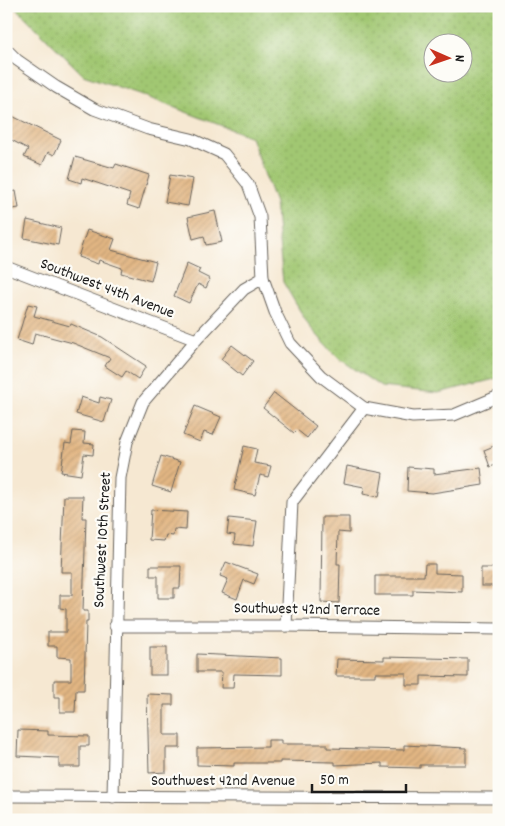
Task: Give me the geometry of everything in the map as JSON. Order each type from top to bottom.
[{"type":"street","points":[[6,49],[56,87],[94,109],[148,129],[191,140],[224,154],[248,184],[260,217],[263,278],[275,312],[290,343],[321,376],[364,408],[413,417],[454,415],[499,396]]},
{"type":"street","name":"Southwest 44th Avenue","points":[[6,268],[196,340]]},
{"type":"street","name":"Southwest 10th Street","points":[[113,797],[115,626],[120,478],[127,442],[143,402],[196,340],[244,289],[263,278]]},
{"type":"street","points":[[286,626],[292,502],[364,408]]},
{"type":"street","name":"Southwest 42nd Terrace","points":[[115,626],[499,629]]},
{"type":"street","name":"Southwest 42nd Avenue","points":[[6,796],[499,798]]},
{"type":"green space","points":[[14,6],[499,6],[499,378],[438,393],[381,387],[337,357],[309,326],[283,282],[275,203],[251,137],[139,94],[83,75]]},
{"type":"building","points":[[6,113],[61,140],[54,155],[48,152],[42,165],[24,157],[28,149],[6,137]]},
{"type":"building","points":[[75,157],[114,168],[116,164],[149,175],[139,209],[127,205],[130,194],[82,178],[81,183],[69,179]]},
{"type":"building","points":[[170,175],[193,179],[188,206],[165,202]]},
{"type":"building","points":[[16,191],[19,208],[6,210],[6,193]]},
{"type":"building","points":[[215,211],[222,242],[206,245],[204,236],[193,239],[188,217]]},
{"type":"building","points":[[27,220],[61,228],[58,245],[24,238]]},
{"type":"building","points":[[87,230],[115,239],[111,250],[156,262],[151,281],[121,273],[122,268],[99,260],[98,264],[78,257]]},
{"type":"building","points":[[187,263],[200,269],[198,273],[210,279],[206,288],[198,284],[189,303],[174,296]]},
{"type":"building","points":[[28,304],[37,306],[34,316],[70,326],[71,324],[102,337],[146,366],[138,379],[126,371],[122,377],[105,366],[110,358],[73,343],[35,333],[32,345],[17,340]]},
{"type":"building","points":[[232,345],[253,361],[242,376],[221,359]]},
{"type":"building","points":[[274,393],[316,426],[307,438],[297,430],[294,433],[263,408]]},
{"type":"building","points":[[81,397],[99,403],[100,397],[111,400],[104,422],[76,414]]},
{"type":"building","points":[[195,406],[221,417],[213,435],[204,432],[200,442],[183,435]]},
{"type":"building","points":[[73,431],[85,432],[84,443],[94,444],[93,455],[84,454],[81,475],[61,472],[65,443],[71,444]]},
{"type":"building","points":[[499,444],[499,464],[490,467],[484,450]]},
{"type":"building","points":[[244,446],[257,449],[254,463],[271,466],[268,477],[260,475],[255,495],[234,490]]},
{"type":"building","points":[[161,456],[180,462],[171,492],[152,486]]},
{"type":"building","points":[[347,466],[383,473],[379,497],[363,494],[364,487],[344,483]]},
{"type":"building","points":[[408,467],[434,469],[434,474],[481,468],[483,485],[432,493],[407,491]]},
{"type":"building","points":[[64,496],[83,496],[82,518],[86,518],[83,611],[88,611],[88,622],[86,622],[84,690],[76,690],[75,712],[60,712],[60,697],[54,697],[54,680],[71,680],[71,658],[57,657],[57,646],[48,646],[48,632],[66,632],[66,609],[60,608],[60,595],[72,595],[72,572],[61,572]]},
{"type":"building","points":[[151,510],[187,512],[186,530],[174,529],[173,536],[166,535],[164,541],[149,540]]},
{"type":"building","points":[[322,517],[349,517],[349,533],[338,532],[337,564],[340,564],[339,603],[321,602]]},
{"type":"building","points":[[229,518],[257,521],[253,546],[234,544],[235,535],[227,534]]},
{"type":"building","points":[[226,562],[258,574],[254,584],[244,580],[237,599],[222,593],[228,579],[220,576]]},
{"type":"building","points":[[425,564],[435,564],[435,573],[462,574],[462,592],[413,590],[413,595],[375,595],[375,576],[424,576]]},
{"type":"building","points":[[150,566],[181,566],[180,588],[174,588],[174,598],[158,598],[158,576],[150,576]]},
{"type":"building","points":[[481,568],[499,568],[499,586],[481,586]]},
{"type":"building","points":[[150,647],[167,647],[167,675],[150,675]]},
{"type":"building","points":[[197,654],[282,658],[282,675],[234,674],[233,688],[221,688],[222,672],[197,672]]},
{"type":"building","points":[[384,657],[468,659],[468,677],[421,676],[421,685],[406,685],[406,673],[375,673],[375,676],[336,676],[337,659],[384,660]]},
{"type":"building","points":[[147,694],[173,695],[173,705],[164,705],[164,735],[180,735],[180,748],[166,748],[166,772],[149,773]]},
{"type":"building","points":[[18,730],[48,731],[48,735],[89,736],[89,746],[80,746],[80,767],[59,767],[59,758],[17,756]]},
{"type":"building","points":[[268,740],[281,740],[281,744],[327,744],[327,748],[404,750],[404,745],[466,748],[466,765],[420,765],[420,768],[382,767],[382,763],[335,765],[335,762],[280,761],[280,763],[234,763],[234,766],[197,765],[197,748],[268,747]]}]
